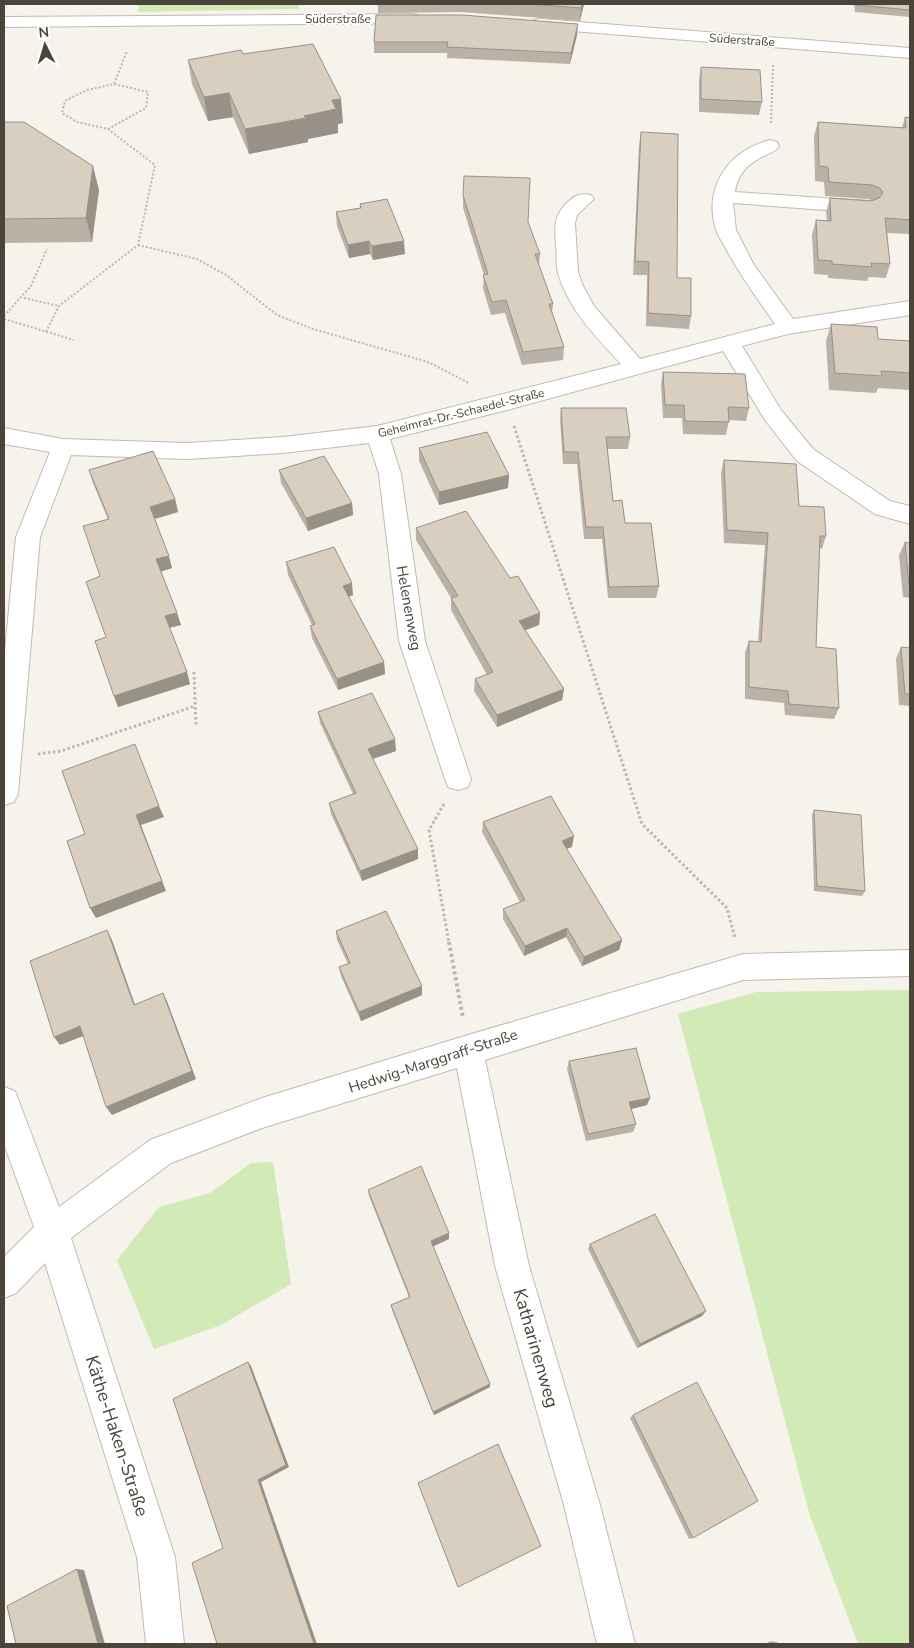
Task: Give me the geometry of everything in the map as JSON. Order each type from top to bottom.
[{"type":"street","name":"Süderstraße","points":[[4,22],[433,19]]},
{"type":"street","name":"Süderstraße","points":[[528,23],[910,52]]},
{"type":"street","points":[[770,146],[745,158],[728,177],[723,204],[726,230],[745,266],[788,327]]},
{"type":"street","points":[[725,197],[867,207]]},
{"type":"street","points":[[584,199],[568,211],[564,227],[568,272],[578,298],[636,368]]},
{"type":"street","name":"Geheimrat-Dr.-Schaedel-Straße","points":[[4,436],[63,447],[187,450],[282,445],[377,434],[506,402],[788,327],[910,308]]},
{"type":"street","points":[[729,343],[773,415],[805,455],[883,508],[910,515]]},
{"type":"street","name":"Helenenweg","points":[[377,434],[390,474],[412,641],[458,779]]},
{"type":"street","points":[[4,794],[5,758],[28,537],[63,447]]},
{"type":"street","name":"Hedwig-Marggraff-Straße","points":[[4,1281],[52,1232],[161,1151],[262,1113],[743,967],[910,963]]},
{"type":"street","name":"Katharinenweg","points":[[468,1049],[512,1266],[582,1505],[616,1644]]},
{"type":"street","name":"Käthe-Haken-Straße","points":[[4,1102],[52,1232],[156,1557],[164,1644]]},
{"type":"path","points":[[770,146],[772,42]]},
{"type":"path","points":[[114,84],[127,51]]},
{"type":"path","points":[[46,332],[59,306],[138,246],[155,165],[108,129],[77,122],[62,113],[65,101],[87,90],[114,84],[148,92],[146,108],[108,129]]},
{"type":"path","points":[[138,246],[197,260],[226,275],[277,315],[313,329],[428,362],[506,402],[642,824],[727,908],[743,967]]},
{"type":"path","points":[[47,249],[40,272],[24,298],[4,317],[74,340]]},
{"type":"path","points":[[24,298],[59,306]]},
{"type":"path","points":[[194,672],[196,727]]},
{"type":"path","points":[[5,758],[61,751],[195,706]]},
{"type":"path","points":[[458,779],[429,830],[468,1049]]},
{"type":"green space","points":[[139,4],[299,4],[299,9],[138,12]]},
{"type":"green space","points":[[910,990],[910,1644],[858,1644],[810,1516],[678,1014],[756,992]]},
{"type":"green space","points":[[273,1162],[291,1284],[221,1325],[154,1349],[117,1260],[159,1207],[210,1193],[251,1163]]},
{"type":"building","points":[[528,4],[582,4],[581,8]]},
{"type":"building","points":[[910,4],[910,10],[856,5]]},
{"type":"building","points":[[376,15],[462,15],[578,24],[571,53],[447,47],[448,42],[374,42]]},
{"type":"building","points":[[313,44],[341,99],[332,100],[336,109],[304,116],[306,118],[245,129],[229,93],[204,97],[188,60],[241,50],[243,54]]},
{"type":"building","points":[[701,67],[760,70],[762,102],[701,99]]},
{"type":"building","points":[[905,117],[910,118],[910,220],[885,218],[890,264],[871,263],[872,267],[832,264],[832,261],[818,260],[816,220],[831,221],[830,198],[871,201],[879,198],[883,193],[880,188],[872,185],[829,182],[828,167],[819,166],[818,122],[906,128]]},
{"type":"building","points":[[4,122],[24,122],[93,166],[86,218],[4,219]]},
{"type":"building","points":[[641,132],[678,134],[677,278],[691,278],[691,316],[648,313],[649,262],[635,261]]},
{"type":"building","points":[[464,176],[530,178],[528,222],[540,254],[535,254],[553,304],[549,304],[564,347],[523,352],[506,300],[492,302],[483,275],[488,274],[463,195]]},
{"type":"building","points":[[387,199],[404,241],[372,246],[369,241],[348,245],[336,212],[361,208],[360,204]]},
{"type":"building","points":[[831,324],[877,327],[878,339],[910,341],[910,373],[881,371],[882,376],[835,373]]},
{"type":"building","points":[[663,372],[745,374],[749,408],[728,407],[729,422],[685,421],[684,405],[665,405]]},
{"type":"building","points":[[561,408],[626,408],[630,437],[606,437],[613,501],[622,500],[625,523],[651,523],[659,586],[609,587],[603,527],[586,527],[578,452],[564,452]]},
{"type":"building","points":[[487,432],[509,475],[439,492],[419,448]]},
{"type":"building","points":[[153,451],[175,499],[150,507],[169,556],[156,559],[177,613],[165,616],[187,672],[114,696],[95,641],[106,637],[86,582],[100,576],[83,526],[109,519],[89,470]]},
{"type":"building","points":[[324,456],[352,503],[306,518],[279,470]]},
{"type":"building","points":[[724,460],[796,464],[799,506],[824,507],[826,536],[820,536],[816,647],[836,649],[839,708],[789,704],[788,691],[749,687],[749,641],[761,642],[768,533],[727,530]]},
{"type":"building","points":[[466,511],[510,578],[518,576],[540,613],[519,621],[564,689],[497,715],[475,679],[493,672],[451,598],[458,596],[416,528]]},
{"type":"building","points":[[905,542],[910,543],[910,585],[909,585]]},
{"type":"building","points":[[334,547],[352,583],[343,586],[384,662],[337,679],[310,626],[315,624],[286,562]]},
{"type":"building","points":[[901,647],[910,648],[910,694],[905,694]]},
{"type":"building","points":[[372,693],[395,739],[368,749],[418,849],[360,871],[329,803],[356,793],[318,712]]},
{"type":"building","points":[[135,744],[159,806],[136,815],[162,881],[90,908],[67,841],[85,834],[62,771]]},
{"type":"building","points":[[551,796],[574,836],[562,841],[622,940],[584,957],[567,928],[525,946],[503,909],[525,900],[483,822]]},
{"type":"building","points":[[814,810],[861,815],[865,891],[817,886]]},
{"type":"building","points":[[386,911],[422,986],[359,1012],[339,967],[350,963],[336,931]]},
{"type":"building","points":[[107,930],[134,1005],[163,993],[192,1071],[106,1107],[80,1026],[54,1037],[30,961]]},
{"type":"building","points":[[636,1048],[650,1098],[629,1102],[636,1124],[588,1134],[569,1061]]},
{"type":"building","points":[[421,1166],[449,1233],[431,1241],[490,1384],[433,1412],[391,1305],[410,1297],[368,1190]]},
{"type":"building","points":[[655,1214],[706,1311],[640,1344],[590,1244]]},
{"type":"building","points":[[248,1362],[286,1465],[258,1480],[314,1644],[217,1644],[192,1563],[223,1548],[173,1399]]},
{"type":"building","points":[[697,1382],[758,1501],[693,1538],[633,1415]]},
{"type":"building","points":[[498,1444],[541,1546],[458,1587],[418,1483]]},
{"type":"building","points":[[77,1569],[98,1644],[16,1644],[7,1606]]}]
